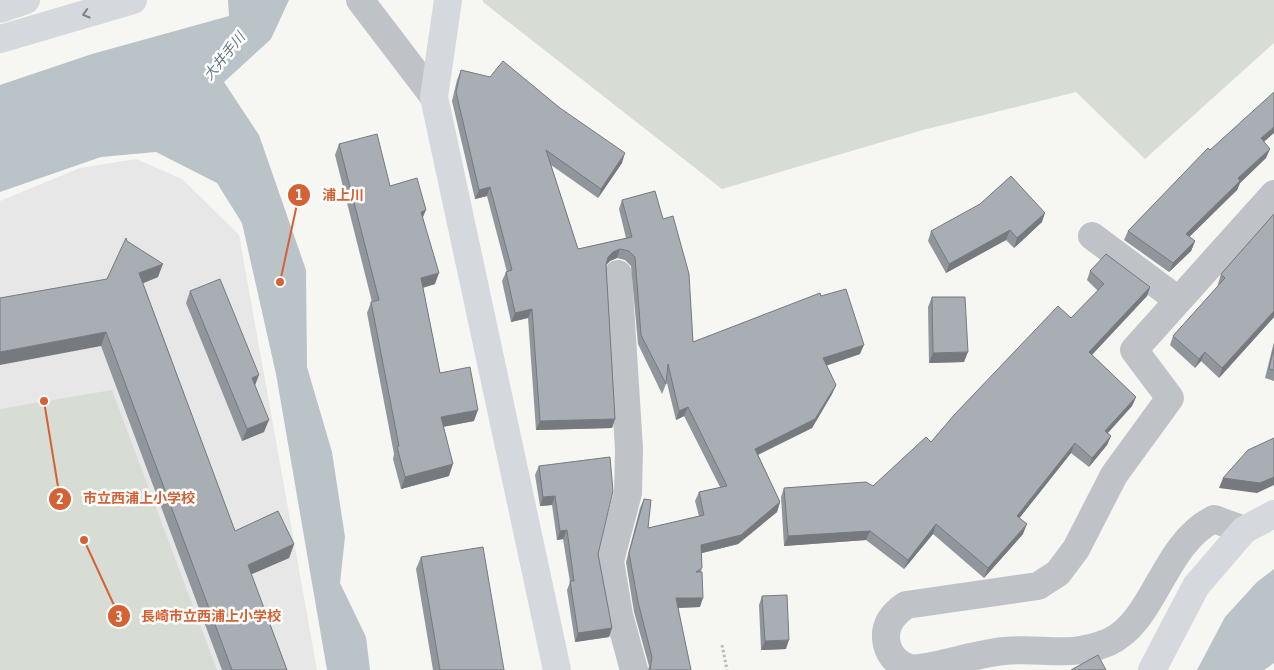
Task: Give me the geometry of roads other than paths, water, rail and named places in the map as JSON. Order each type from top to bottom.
[{"type":"main road","points":[[0,9],[26,0]]},
{"type":"main road","points":[[0,39],[133,0]]},
{"type":"main road","points":[[448,0],[434,97],[556,670]]},
{"type":"main road","points":[[1152,670],[1196,586],[1244,530],[1274,514]]},
{"type":"street","points":[[360,0],[434,97]]},
{"type":"street","points":[[1244,530],[1214,519],[1199,527],[1180,547],[1138,615],[1112,640],[1088,650],[1060,652],[1005,651],[912,668],[896,661],[887,648],[886,628],[896,612],[906,604],[1038,586],[1058,573],[1076,549],[1114,475],[1170,398],[1134,350],[1274,194]]},
{"type":"street","points":[[1092,236],[1178,300]]},
{"type":"street","points":[[618,274],[629,449],[628,493],[610,561],[619,615],[634,670]]},
{"type":"water","name":"大井手川","points":[[228,0],[289,0],[271,39],[224,82],[259,135],[306,270],[307,367],[332,452],[345,537],[340,583],[366,637],[370,670],[327,670],[276,374],[242,223],[217,183],[156,152],[101,157],[0,192],[0,85],[92,54],[229,16]]},
{"type":"water","points":[[1274,569],[1274,663],[1264,670],[1197,670],[1225,617],[1257,582]]},
{"type":"place","name":"浦上川","points":[[280,282]]},
{"type":"place","name":"市立西浦上小学校","points":[[44,401]]},
{"type":"place","name":"長崎市立西浦上小学校","points":[[84,540]]}]
